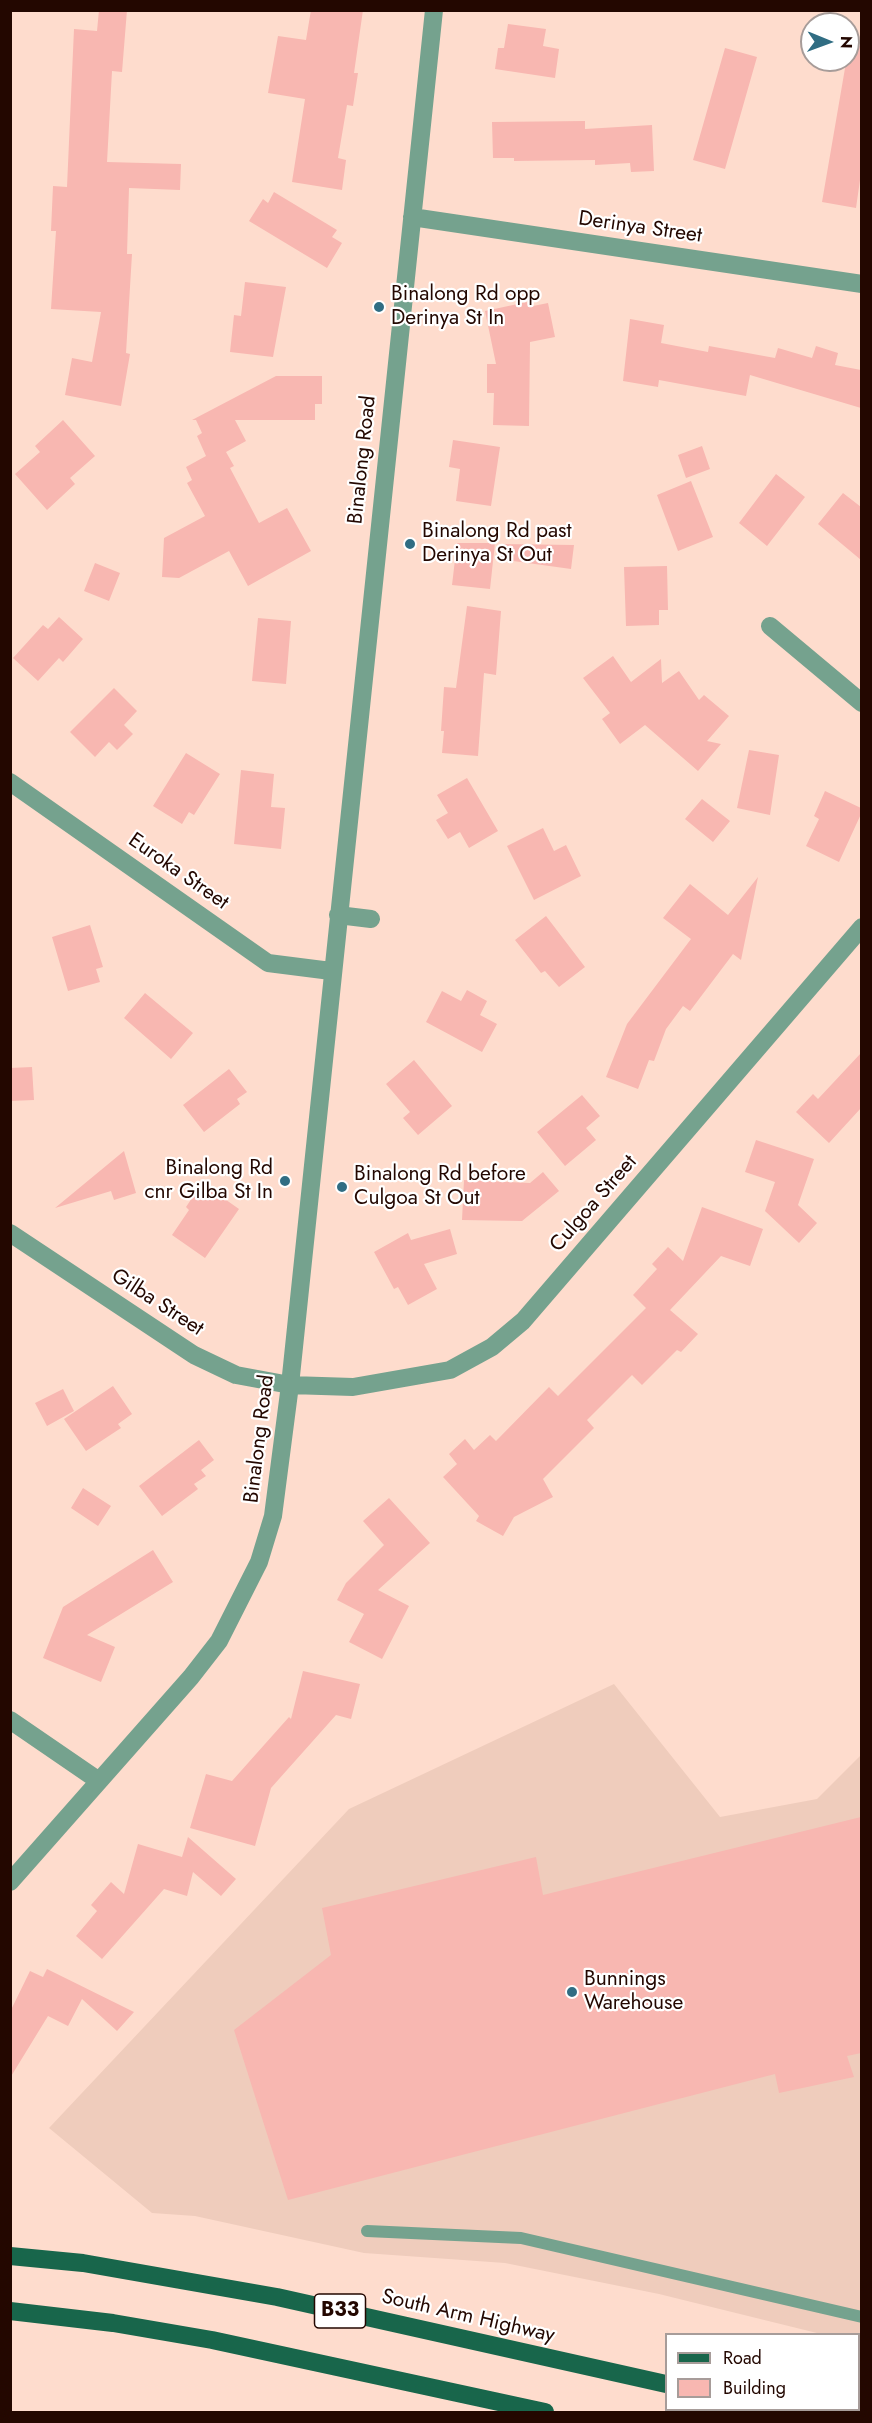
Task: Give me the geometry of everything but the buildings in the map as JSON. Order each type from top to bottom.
[{"type":"main road","name":"South Arm Highway","points":[[10,2256],[83,2263],[230,2288],[665,2384]]},
{"type":"main road","points":[[10,2311],[113,2323],[212,2340],[545,2412]]},
{"type":"street","name":"Binalong Road","points":[[10,1882],[191,1677],[219,1641],[259,1562],[273,1516],[290,1385],[331,970],[434,10]]},
{"type":"street","name":"Derinya Street","points":[[412,217],[861,284]]},
{"type":"street","points":[[770,626],[861,703]]},
{"type":"street","name":"Euroka Street","points":[[10,782],[268,963],[331,970]]},
{"type":"street","points":[[338,915],[371,919]]},
{"type":"street","name":"Culgoa Street","points":[[290,1385],[353,1386],[450,1370],[492,1347],[530,1312],[861,927]]},
{"type":"street","name":"Gilba Street","points":[[10,1233],[194,1355],[236,1375],[290,1385]]},
{"type":"street","points":[[10,1719],[99,1780]]},
{"type":"lane","points":[[367,2231],[521,2238],[861,2317]]},
{"type":"shaded area","points":[[614,1684],[720,1817],[817,1799],[861,1755],[861,2344],[860,2333],[817,2333],[659,2294],[505,2263],[364,2253],[195,2216],[152,2213],[49,2128],[349,1809]]},
{"type":"place","name":"Binalong Rd opp Derinya St In","points":[[379,307]]},
{"type":"place","name":"Binalong Rd past Derinya St Out","points":[[410,544]]},
{"type":"place","name":"Binalong Rd cnr Gilba St In","points":[[285,1181]]},
{"type":"place","name":"Binalong Rd before Culgoa St Out","points":[[342,1187]]},
{"type":"place","name":"Bunnings Warehouse","points":[[572,1992]]}]
